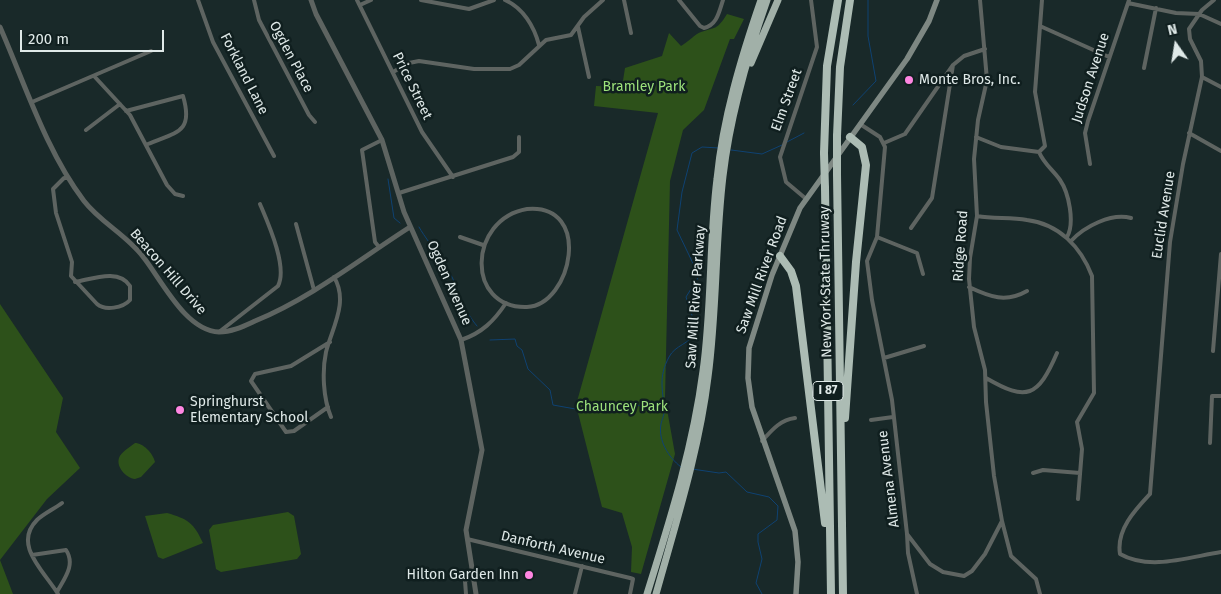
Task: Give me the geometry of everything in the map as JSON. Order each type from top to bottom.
[{"type":"highway","name":"Saw Mill River Parkway","points":[[656,594],[687,475],[710,359],[725,141],[737,74],[761,0]]},
{"type":"highway","name":"Saw Mill River Parkway","points":[[725,141],[767,0]]},
{"type":"highway","points":[[737,98],[778,0]]},
{"type":"highway","name":"New York State Thruway","points":[[831,594],[824,154],[826,84],[838,0]]},
{"type":"highway","name":"New York State Thruway","points":[[843,594],[837,136],[840,67],[850,0]]},
{"type":"highway","points":[[841,460],[856,262],[866,165],[862,146],[850,137]]},
{"type":"highway","points":[[780,256],[791,271],[796,286],[830,572]]},
{"type":"highway","name":"Saw Mill River Parkway","points":[[647,594],[687,475]]},
{"type":"main road","name":"Saw Mill River Road","points":[[796,594],[798,562],[795,531],[762,441],[750,398],[748,354],[780,256],[792,224],[805,198],[912,52],[929,21],[937,0]]},
{"type":"street","name":"Forkland Lane","points":[[198,0],[213,42],[274,156]]},
{"type":"street","name":"Ogden Place","points":[[254,0],[262,25],[309,115],[315,122]]},
{"type":"street","name":"Ogden Avenue","points":[[311,0],[316,14],[382,140],[410,227],[461,340],[482,450],[466,530],[476,594]]},
{"type":"street","name":"Price Street","points":[[357,0],[422,132],[453,177]]},
{"type":"street","points":[[360,5],[371,0]]},
{"type":"street","points":[[421,0],[470,10],[494,0]]},
{"type":"street","points":[[506,0],[517,7],[526,18],[539,45]]},
{"type":"street","points":[[392,72],[409,63],[419,61],[474,69],[510,69],[519,65],[539,45],[558,37],[571,35],[584,17],[603,0]]},
{"type":"street","points":[[624,0],[631,33]]},
{"type":"street","points":[[679,0],[700,26],[704,28],[711,26],[716,20],[723,0]]},
{"type":"street","name":"Elm Street","points":[[805,198],[786,182],[781,169],[780,155],[817,47],[811,0]]},
{"type":"street","name":"Ridge Road","points":[[980,0],[986,80],[976,136],[974,168],[977,216],[970,258],[969,288],[973,320],[986,378],[993,467],[1002,521],[1011,556],[1036,579],[1040,594]]},
{"type":"street","points":[[1039,152],[1045,146],[1035,92],[1042,0]]},
{"type":"street","name":"Euclid Avenue","points":[[1214,0],[1199,14],[1189,29],[1189,34],[1201,61],[1202,77],[1189,133],[1170,242],[1150,494],[1131,513],[1119,547],[1120,554],[1137,561],[1161,562],[1221,552]]},
{"type":"street","points":[[1128,1],[1185,14],[1199,14],[1221,24]]},
{"type":"street","name":"Judson Avenue","points":[[1090,164],[1085,134],[1128,1]]},
{"type":"street","points":[[1144,68],[1156,8]]},
{"type":"street","points":[[1040,26],[1109,57]]},
{"type":"street","name":"Beacon Hill Drive","points":[[0,27],[32,102],[68,178],[91,209],[134,246],[191,321],[219,332]]},
{"type":"street","points":[[578,27],[589,77]]},
{"type":"street","points":[[860,124],[884,143],[905,134],[953,65],[964,56],[985,50]]},
{"type":"street","points":[[32,102],[150,51]]},
{"type":"street","points":[[911,228],[932,198],[953,65]]},
{"type":"street","points":[[94,76],[126,111],[148,144],[167,184],[175,194],[183,196]]},
{"type":"street","points":[[1202,77],[1221,88]]},
{"type":"street","points":[[126,111],[183,96],[187,116],[186,124],[180,130],[148,144]]},
{"type":"street","points":[[86,130],[120,104]]},
{"type":"street","points":[[1189,133],[1221,151]]},
{"type":"street","points":[[976,136],[1001,147],[1039,152]]},
{"type":"street","points":[[399,193],[513,157],[519,152],[519,137]]},
{"type":"street","points":[[379,247],[375,242],[362,150],[382,140]]},
{"type":"street","name":"Almena Avenue","points":[[884,143],[884,171],[877,236],[867,261],[893,417],[908,553],[913,585],[917,594]]},
{"type":"street","points":[[1039,152],[1042,161],[1063,186],[1071,222],[1069,239]]},
{"type":"street","points":[[68,178],[64,178],[52,189],[56,213],[72,262],[71,276],[75,282],[100,307],[116,307],[126,304],[130,300],[130,286],[120,277],[104,277],[75,282]]},
{"type":"street","points":[[219,332],[278,286],[281,280],[281,271],[275,245],[260,204]]},
{"type":"street","points":[[534,208],[547,210],[567,228],[570,242],[569,253],[559,283],[552,295],[541,303],[530,307],[506,303],[491,291],[484,280],[480,261],[483,245],[499,221],[509,214],[534,208]]},
{"type":"street","points":[[977,216],[1042,223],[1069,239],[1088,266],[1093,280],[1094,393],[1077,422],[1082,450],[1078,498]]},
{"type":"street","points":[[1069,239],[1107,218],[1121,216],[1130,218]]},
{"type":"street","points":[[296,224],[314,290]]},
{"type":"street","points":[[219,332],[234,330],[281,310],[410,227]]},
{"type":"street","points":[[877,236],[917,253],[923,274]]},
{"type":"street","points":[[460,237],[483,245]]},
{"type":"street","points":[[1213,351],[1221,254]]},
{"type":"street","points":[[331,417],[328,407],[324,368],[336,326],[339,303],[338,284],[334,277]]},
{"type":"street","points":[[969,288],[988,297],[1003,299],[1018,296],[1027,291]]},
{"type":"street","points":[[461,340],[473,336],[486,327],[506,303]]},
{"type":"street","points":[[328,407],[294,430],[286,432],[251,381],[256,374],[291,366],[330,342]]},
{"type":"street","points":[[884,358],[924,346]]},
{"type":"street","points":[[986,378],[1009,391],[1024,393],[1041,383],[1057,353]]},
{"type":"street","points":[[1210,442],[1212,396],[1221,396]]},
{"type":"street","points":[[871,420],[893,417]]},
{"type":"street","points":[[762,441],[773,428],[786,420],[794,418]]},
{"type":"street","points":[[1033,473],[1043,470],[1080,472]]},
{"type":"street","points":[[32,555],[55,550],[66,550],[68,553],[69,570],[57,593],[32,555],[27,545],[27,535],[36,521],[62,503]]},
{"type":"street","points":[[907,534],[930,564],[943,572],[964,576],[972,572],[985,554],[1002,521]]},
{"type":"street","name":"Danforth Avenue","points":[[467,539],[633,579],[630,594]]},
{"type":"street","points":[[575,594],[582,566]]},
{"type":"street","points":[[466,594],[465,581],[473,576]]},
{"type":"green space","name":"Chauncey Park","points":[[727,14],[744,19],[734,39],[730,39],[704,110],[683,130],[670,181],[665,398],[675,454],[641,574],[631,572],[632,547],[622,513],[602,507],[576,405],[658,113],[594,106],[596,86],[622,87],[625,68],[662,56],[669,33],[681,46],[699,33],[716,27]]},
{"type":"green space","points":[[0,304],[63,398],[56,432],[80,468],[47,499],[0,560]]},
{"type":"green space","points":[[135,443],[147,449],[155,462],[141,477],[135,479],[128,477],[122,472],[118,461],[122,454]]},
{"type":"green space","points":[[288,512],[294,516],[301,554],[297,559],[221,572],[216,569],[209,530],[213,525]]},
{"type":"green space","points":[[167,513],[180,517],[190,523],[197,531],[203,543],[163,559],[158,557],[145,516]]},
{"type":"green space","points":[[0,560],[13,594],[0,594]]},
{"type":"waterway","points":[[853,105],[876,81],[868,36],[868,0]]},
{"type":"waterway","points":[[787,142],[804,133]]},
{"type":"waterway","points":[[731,150],[762,154],[782,145]]},
{"type":"waterway","points":[[681,467],[668,453],[661,436],[660,430],[664,415],[662,377],[672,353],[691,339],[697,331],[686,297],[699,276],[677,230],[682,192],[692,153],[702,147],[719,148]]},
{"type":"waterway","points":[[388,179],[394,218],[400,223]]},
{"type":"waterway","points":[[419,227],[450,273],[458,293],[458,302],[477,326]]},
{"type":"waterway","points":[[490,340],[515,339],[517,346],[522,350],[528,369],[550,390],[553,405],[581,410],[591,402],[596,409],[613,404],[664,407]]},
{"type":"waterway","points":[[692,469],[719,473],[726,472],[747,492],[769,497],[778,506],[777,520],[758,534],[762,559],[756,583],[762,594]]},
{"type":"place","name":"Monte Bros, Inc.","points":[[909,80]]},
{"type":"place","name":"Springhurst Elementary School","points":[[180,410]]},
{"type":"place","name":"Hilton Garden Inn","points":[[529,575]]},
{"type":"park label","name":"Bramley Park","points":[[644,87]]}]
